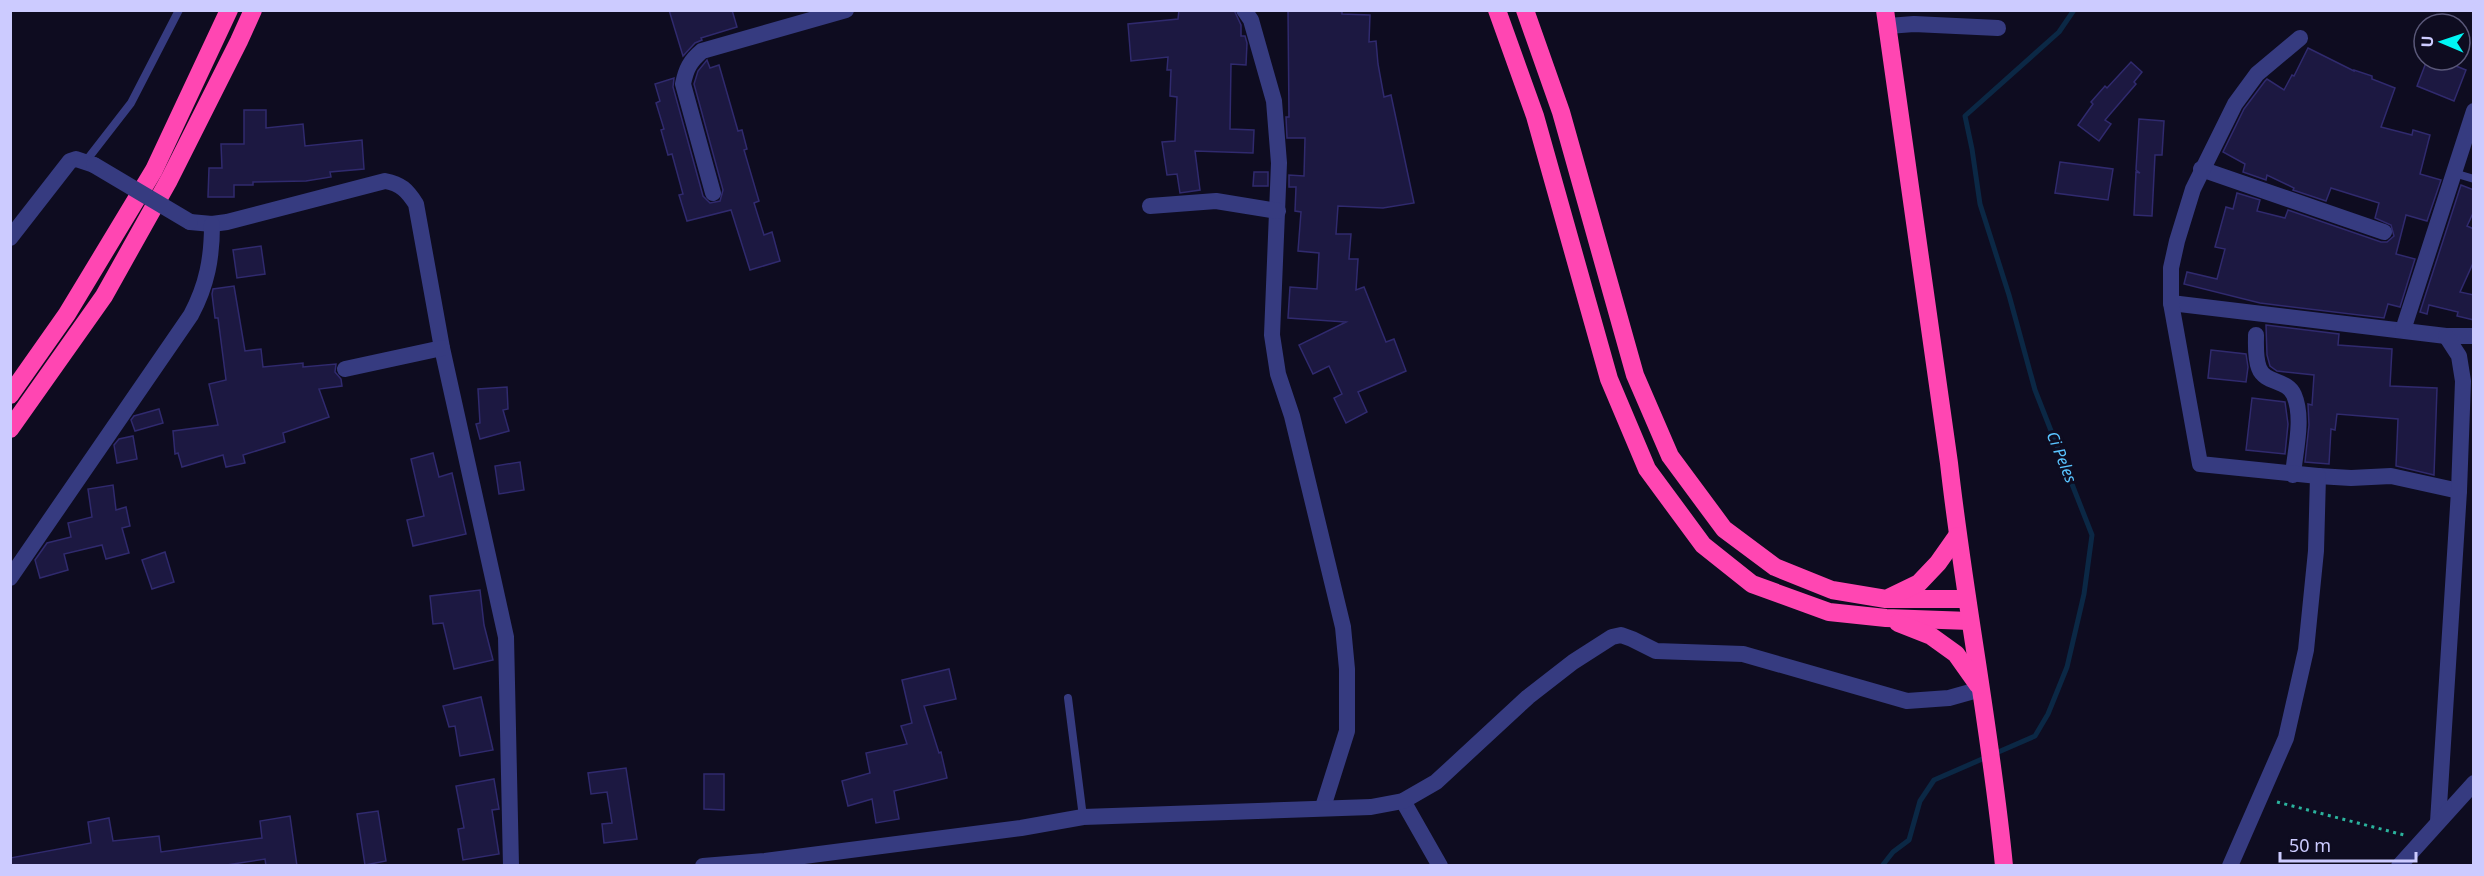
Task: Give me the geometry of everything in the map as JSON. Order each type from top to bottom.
[{"type":"highway","points":[[10,395],[67,314],[154,170],[229,10]]},
{"type":"highway","points":[[10,429],[104,296],[169,180],[253,10]]},
{"type":"highway","points":[[1497,10],[1535,116],[1609,380],[1647,469],[1703,545],[1752,584],[1829,612],[1886,618],[1970,621]]},
{"type":"highway","points":[[1526,10],[1561,112],[1635,375],[1670,456],[1724,529],[1775,567],[1832,590],[1886,599],[1967,598]]},
{"type":"highway","points":[[1886,18],[1949,464],[1957,536],[1996,783],[2004,866]]},
{"type":"highway","points":[[1886,599],[1919,583],[1938,563],[1957,536]]},
{"type":"highway","points":[[1886,618],[1931,636],[1948,648],[1956,654],[1981,689]]},
{"type":"street","points":[[713,193],[683,84],[691,61],[702,51],[846,10]]},
{"type":"street","points":[[1244,10],[1251,20],[1274,101],[1279,163],[1272,335],[1278,375],[1292,416],[1343,627],[1347,669],[1347,731],[1323,807]]},
{"type":"street","points":[[1886,18],[1914,17],[1998,28]]},
{"type":"street","points":[[2300,38],[2257,74],[2235,104],[2201,169],[2176,241],[2171,268],[2171,303],[2200,464],[2293,475],[2351,478],[2391,476],[2459,491]]},
{"type":"street","points":[[2403,330],[2474,111]]},
{"type":"street","points":[[10,238],[70,161],[75,159],[90,163],[190,222],[212,224],[385,181],[398,183],[409,192],[416,204],[442,348],[506,637],[511,866]]},
{"type":"street","points":[[2201,169],[2384,232]]},
{"type":"street","points":[[1150,206],[1216,201],[1278,211]]},
{"type":"street","points":[[10,578],[191,315],[202,294],[208,272],[212,224]]},
{"type":"street","points":[[2171,303],[2446,336],[2474,336]]},
{"type":"street","points":[[2256,335],[2256,359],[2259,370],[2264,377],[2289,387],[2294,395],[2298,423],[2293,475]]},
{"type":"street","points":[[2438,822],[2459,491],[2463,381],[2459,357],[2446,336]]},
{"type":"street","points":[[345,369],[442,348]]},
{"type":"street","points":[[2230,866],[2286,738],[2306,650],[2316,551],[2318,476]]},
{"type":"street","points":[[703,866],[765,861],[1021,828],[1083,817],[1371,807],[1403,801],[1436,782],[1528,697],[1573,662],[1612,637],[1621,636],[1632,639],[1656,651],[1743,654],[1907,701],[1949,698],[1981,689]]},
{"type":"street","points":[[2398,866],[2474,783]]},
{"type":"street","points":[[1403,801],[1440,866]]},
{"type":"lane","points":[[90,163],[131,103],[179,10]]},
{"type":"lane","points":[[2454,173],[2474,179]]},
{"type":"lane","points":[[1068,698],[1083,817]]},
{"type":"path","points":[[2260,798],[2422,840]]},
{"type":"building","points":[[669,10],[732,10],[737,27],[701,38],[702,40],[695,43],[683,56]]},
{"type":"building","points":[[1179,10],[1234,10],[1241,25],[1241,36],[1245,36],[1247,43],[1246,65],[1231,64],[1230,129],[1254,130],[1253,153],[1195,151],[1200,190],[1180,193],[1177,174],[1167,175],[1162,142],[1175,141],[1177,97],[1170,96],[1171,70],[1167,70],[1168,57],[1131,61],[1128,24],[1178,19]]},
{"type":"building","points":[[1288,10],[1342,10],[1342,14],[1370,15],[1369,42],[1376,41],[1384,97],[1391,95],[1414,203],[1383,208],[1338,206],[1336,234],[1351,234],[1349,259],[1358,259],[1356,290],[1364,287],[1386,342],[1394,339],[1406,371],[1358,392],[1367,412],[1346,423],[1334,398],[1342,394],[1329,366],[1313,374],[1299,345],[1346,322],[1288,318],[1290,287],[1317,289],[1319,253],[1298,251],[1301,212],[1295,211],[1296,187],[1289,187],[1289,175],[1304,176],[1305,138],[1287,138],[1286,117],[1289,117]]},
{"type":"building","points":[[2308,48],[2395,88],[2381,127],[2412,135],[2413,130],[2430,135],[2420,174],[2441,180],[2427,221],[2406,215],[2396,254],[2415,259],[2400,307],[2388,304],[2384,318],[2260,303],[2184,284],[2187,272],[2217,279],[2225,249],[2215,247],[2226,207],[2233,209],[2237,193],[2260,200],[2257,211],[2285,218],[2288,210],[2381,242],[2387,242],[2394,236],[2391,225],[2375,218],[2379,203],[2331,188],[2326,201],[2293,190],[2294,188],[2267,175],[2266,180],[2243,172],[2245,164],[2223,152],[2244,109],[2265,81],[2267,79],[2284,90]]},
{"type":"building","points":[[707,60],[710,68],[719,65],[738,131],[742,130],[747,149],[744,150],[759,201],[754,203],[764,235],[772,232],[780,261],[750,270],[731,210],[687,221],[679,195],[683,194],[672,154],[668,155],[661,130],[664,129],[656,103],[660,101],[655,84],[674,78],[673,87],[703,196],[710,203],[720,201],[723,190],[694,84],[698,71]]},
{"type":"building","points":[[2131,62],[2142,72],[2134,82],[2136,84],[2105,120],[2111,124],[2099,141],[2078,125],[2093,104],[2091,102]]},
{"type":"building","points":[[2422,72],[2465,72],[2454,101],[2417,86]]},
{"type":"building","points":[[244,110],[266,110],[266,128],[303,124],[305,146],[362,140],[364,169],[330,172],[331,177],[306,181],[253,182],[253,185],[234,185],[234,197],[208,197],[209,168],[222,168],[221,144],[244,144]]},
{"type":"building","points":[[2139,119],[2164,121],[2162,155],[2155,155],[2152,216],[2134,215],[2136,172],[2140,173],[2136,170]]},
{"type":"building","points":[[2060,162],[2113,169],[2108,200],[2055,193]]},
{"type":"building","points":[[1254,172],[1268,172],[1268,186],[1253,186]]},
{"type":"building","points":[[2461,185],[2474,190],[2474,211],[2467,226],[2474,229],[2474,261],[2460,292],[2474,295],[2474,320],[2457,316],[2458,312],[2429,305],[2427,314],[2420,312]]},
{"type":"building","points":[[261,246],[265,274],[237,278],[233,250]]},
{"type":"building","points":[[234,286],[245,351],[261,349],[263,367],[303,363],[303,367],[336,364],[335,372],[341,379],[342,386],[319,389],[329,417],[283,433],[285,442],[243,455],[245,463],[226,467],[223,455],[182,467],[178,453],[175,454],[173,431],[218,425],[209,384],[226,380],[218,318],[215,318],[212,294],[213,289]]},
{"type":"building","points":[[2266,325],[2339,334],[2338,345],[2392,349],[2390,386],[2437,388],[2434,475],[2396,466],[2398,419],[2337,414],[2335,430],[2331,429],[2329,464],[2305,462],[2309,425],[2308,404],[2312,405],[2314,375],[2277,371],[2270,366],[2267,355]]},
{"type":"building","points":[[2211,350],[2246,354],[2248,367],[2246,382],[2208,378]]},
{"type":"building","points":[[507,387],[508,409],[503,410],[509,431],[480,439],[476,424],[480,423],[478,389]]},
{"type":"building","points":[[2252,398],[2285,402],[2288,424],[2285,454],[2246,450]]},
{"type":"building","points":[[159,409],[163,423],[135,431],[131,420],[134,416]]},
{"type":"building","points":[[133,436],[137,459],[117,463],[114,445],[119,439]]},
{"type":"building","points":[[433,453],[439,477],[452,473],[466,534],[413,546],[407,520],[424,516],[411,459]]},
{"type":"building","points":[[520,462],[524,490],[499,494],[495,466]]},
{"type":"building","points":[[113,485],[116,510],[126,507],[130,526],[122,528],[129,553],[106,559],[102,545],[64,554],[68,570],[40,578],[35,560],[47,543],[71,537],[68,523],[92,517],[88,489]]},
{"type":"building","points":[[165,552],[174,582],[152,589],[142,560]]},
{"type":"building","points":[[480,590],[484,625],[493,660],[454,669],[443,623],[433,624],[430,596]]},
{"type":"building","points":[[949,669],[956,699],[924,706],[939,753],[941,752],[947,778],[894,791],[899,819],[876,823],[872,799],[848,806],[842,781],[870,773],[866,753],[907,744],[901,726],[912,723],[902,680]]},
{"type":"building","points":[[481,697],[493,750],[460,756],[455,726],[449,727],[443,706]]},
{"type":"building","points":[[626,768],[637,839],[604,843],[602,824],[612,823],[607,792],[591,794],[588,773]]},
{"type":"building","points":[[704,774],[724,774],[724,810],[704,809]]},
{"type":"building","points":[[494,779],[499,809],[492,810],[499,854],[463,860],[458,829],[464,828],[456,786]]},
{"type":"building","points":[[378,811],[386,861],[365,865],[357,814]]},
{"type":"building","points":[[290,816],[297,866],[266,866],[265,859],[220,866],[10,866],[10,858],[91,843],[88,822],[109,818],[113,841],[159,836],[161,852],[262,838],[260,821]]},
{"type":"waterway","name":"Ci Peles","points":[[1882,866],[1893,852],[1909,840],[1920,801],[1934,780],[2035,736],[2048,714],[2067,667],[2084,594],[2092,535],[2035,390],[2009,295],[1980,204],[1965,116],[2059,32],[2074,10]]}]
